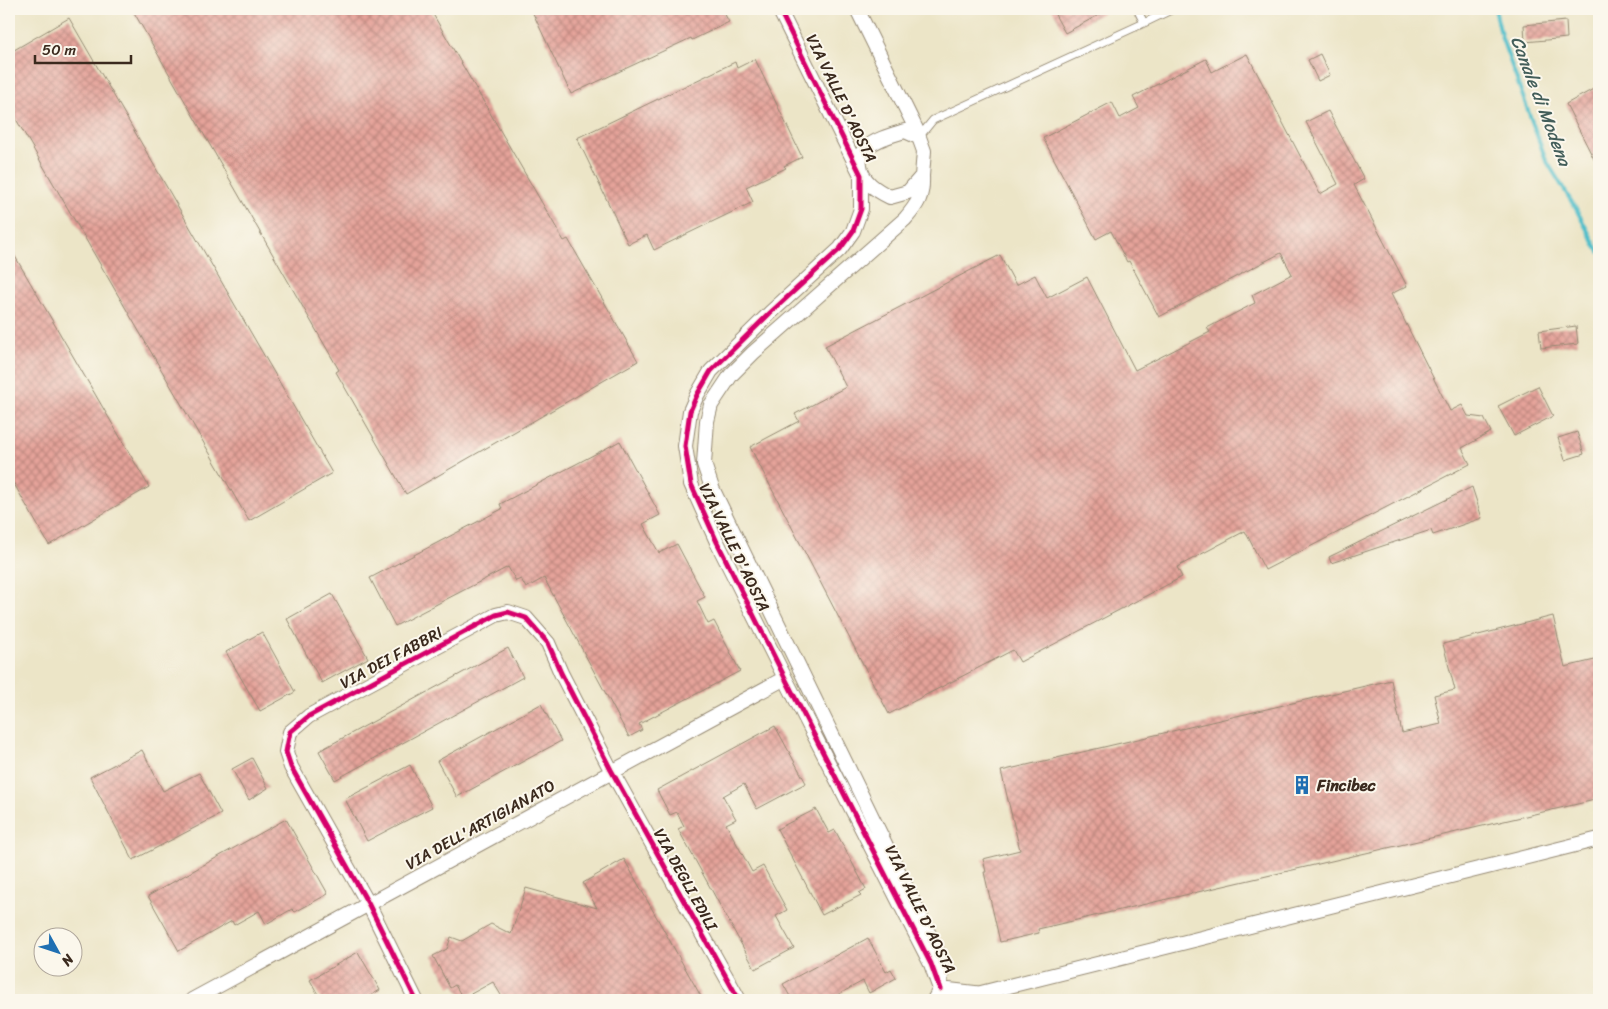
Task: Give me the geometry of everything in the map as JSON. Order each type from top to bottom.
[{"type":"street","name":"VIA VALLE D'AOSTA","points":[[779,9],[861,175],[875,189],[890,197],[908,192],[922,176]]},
{"type":"street","name":"VIA VALLE D'AOSTA","points":[[857,9],[924,151],[923,191],[916,206],[905,219],[753,353],[731,375],[711,405],[707,421],[704,464],[712,488],[942,961],[937,995]]},
{"type":"street","name":"VIA VALLE D'AOSTA","points":[[918,137],[905,131],[886,137],[865,148],[859,159],[861,209],[853,231],[840,249],[711,370],[697,394],[690,411],[684,446],[691,484],[785,678],[931,964],[937,995]]},
{"type":"street","name":"VIA DEI FABBRI","points":[[416,1000],[369,905],[291,767],[286,752],[290,732],[309,716],[496,615],[508,612],[526,618],[548,643],[561,673],[612,770]]},
{"type":"street","name":"VIA DELL'ARTIGIANATO","points":[[192,1000],[369,905],[612,770],[785,678]]},
{"type":"street","name":"VIA DEGLI EDILI","points":[[612,770],[739,1000]]},
{"type":"street","points":[[977,994],[1599,839]]},
{"type":"street","name":"VIA VALLE D'AOSTA","points":[[937,995],[992,995],[995,1000]]},
{"type":"lane","points":[[1137,9],[1144,23]]},
{"type":"lane","points":[[918,137],[933,120],[1173,9]]},
{"type":"building","points":[[132,9],[430,9],[564,241],[568,239],[638,361],[406,494],[336,372],[339,370]]},
{"type":"building","points":[[531,9],[722,9],[729,22],[571,94]]},
{"type":"building","points":[[1052,9],[1110,9],[1065,33]]},
{"type":"building","points":[[69,18],[332,473],[249,521],[9,107],[9,53]]},
{"type":"building","points":[[1566,21],[1567,38],[1525,42],[1524,25]]},
{"type":"building","points":[[1247,54],[1320,194],[1338,184],[1306,122],[1328,111],[1364,179],[1354,185],[1407,286],[1391,294],[1450,411],[1462,405],[1468,416],[1484,418],[1491,432],[1462,448],[1470,464],[1265,570],[1245,531],[1177,567],[1182,577],[1020,662],[1013,650],[889,714],[750,447],[799,421],[795,414],[846,387],[825,346],[1000,255],[1016,285],[1035,275],[1047,298],[1087,277],[1135,370],[1210,332],[1207,328],[1255,303],[1252,295],[1292,274],[1281,253],[1159,317],[1111,231],[1096,239],[1043,138],[1112,102],[1120,118],[1139,108],[1133,97],[1206,59],[1212,72]]},
{"type":"building","points":[[1320,54],[1330,75],[1318,81],[1308,60]]},
{"type":"building","points":[[755,59],[802,157],[784,166],[786,168],[746,187],[753,202],[654,250],[647,235],[628,244],[577,138],[735,62],[737,68]]},
{"type":"building","points":[[1599,86],[1599,169],[1566,104]]},
{"type":"building","points":[[9,246],[149,487],[49,545],[9,475]]},
{"type":"building","points":[[1576,326],[1578,344],[1541,348],[1539,331]]},
{"type":"building","points":[[1538,386],[1553,416],[1514,436],[1498,406]]},
{"type":"building","points":[[1577,432],[1584,454],[1565,460],[1558,438]]},
{"type":"building","points":[[620,441],[660,515],[643,524],[659,553],[677,544],[705,597],[697,601],[708,624],[714,621],[740,671],[639,724],[642,730],[629,737],[544,578],[526,588],[521,579],[516,581],[508,567],[395,626],[370,578],[502,509],[500,504]]},
{"type":"building","points":[[1472,487],[1482,518],[1433,535],[1431,530],[1331,563],[1329,557]]},
{"type":"building","points":[[332,594],[368,658],[322,683],[287,619]]},
{"type":"building","name":"Fincibec","points":[[1553,616],[1565,667],[1599,659],[1599,799],[1038,929],[1039,933],[1000,942],[984,872],[986,872],[983,859],[1020,850],[1001,771],[1391,680],[1402,733],[1441,724],[1434,695],[1455,690],[1443,644]]},
{"type":"building","points":[[262,632],[295,692],[260,711],[226,652]]},
{"type":"building","points":[[508,648],[523,677],[335,780],[319,751]]},
{"type":"building","points":[[541,704],[561,741],[457,797],[437,761]]},
{"type":"building","points":[[775,726],[806,783],[757,809],[744,784],[723,796],[736,819],[726,824],[752,872],[763,866],[787,910],[776,916],[794,948],[755,969],[678,829],[684,826],[677,812],[670,815],[657,790]]},
{"type":"building","points":[[142,750],[163,791],[199,773],[221,814],[133,860],[90,777]]},
{"type":"building","points":[[252,758],[268,788],[249,800],[232,769]]},
{"type":"building","points":[[410,765],[432,807],[367,841],[345,799]]},
{"type":"building","points":[[816,809],[829,833],[835,830],[866,889],[859,893],[861,895],[822,915],[777,829]]},
{"type":"building","points":[[286,819],[328,894],[295,912],[292,909],[266,924],[259,911],[234,925],[232,921],[179,951],[148,896]]},
{"type":"building","points":[[624,859],[703,1000],[504,1000],[493,982],[467,996],[461,995],[455,985],[450,988],[433,956],[447,949],[451,937],[462,941],[491,924],[511,934],[526,888],[597,908],[583,883]]},
{"type":"building","points":[[868,938],[886,972],[891,969],[896,978],[869,993],[863,981],[828,1000],[792,1000],[783,984]]},
{"type":"building","points":[[358,952],[380,990],[363,1000],[321,1000],[310,980]]},
{"type":"waterway","name":"Canale di Modena","points":[[1495,9],[1502,39],[1546,160],[1576,209],[1599,252]]},
{"type":"cycle path","points":[[779,9],[861,175],[861,209],[853,231],[840,249],[770,313],[711,371],[690,411],[685,446],[691,484],[717,542],[931,964],[940,989]]},
{"type":"cycle path","points":[[416,1000],[369,905],[291,767],[286,752],[290,732],[309,716],[496,615],[508,612],[526,618],[548,643],[561,673],[611,770],[739,1000]]},
{"type":"place","name":"Fincibec","points":[[1302,785]]}]
